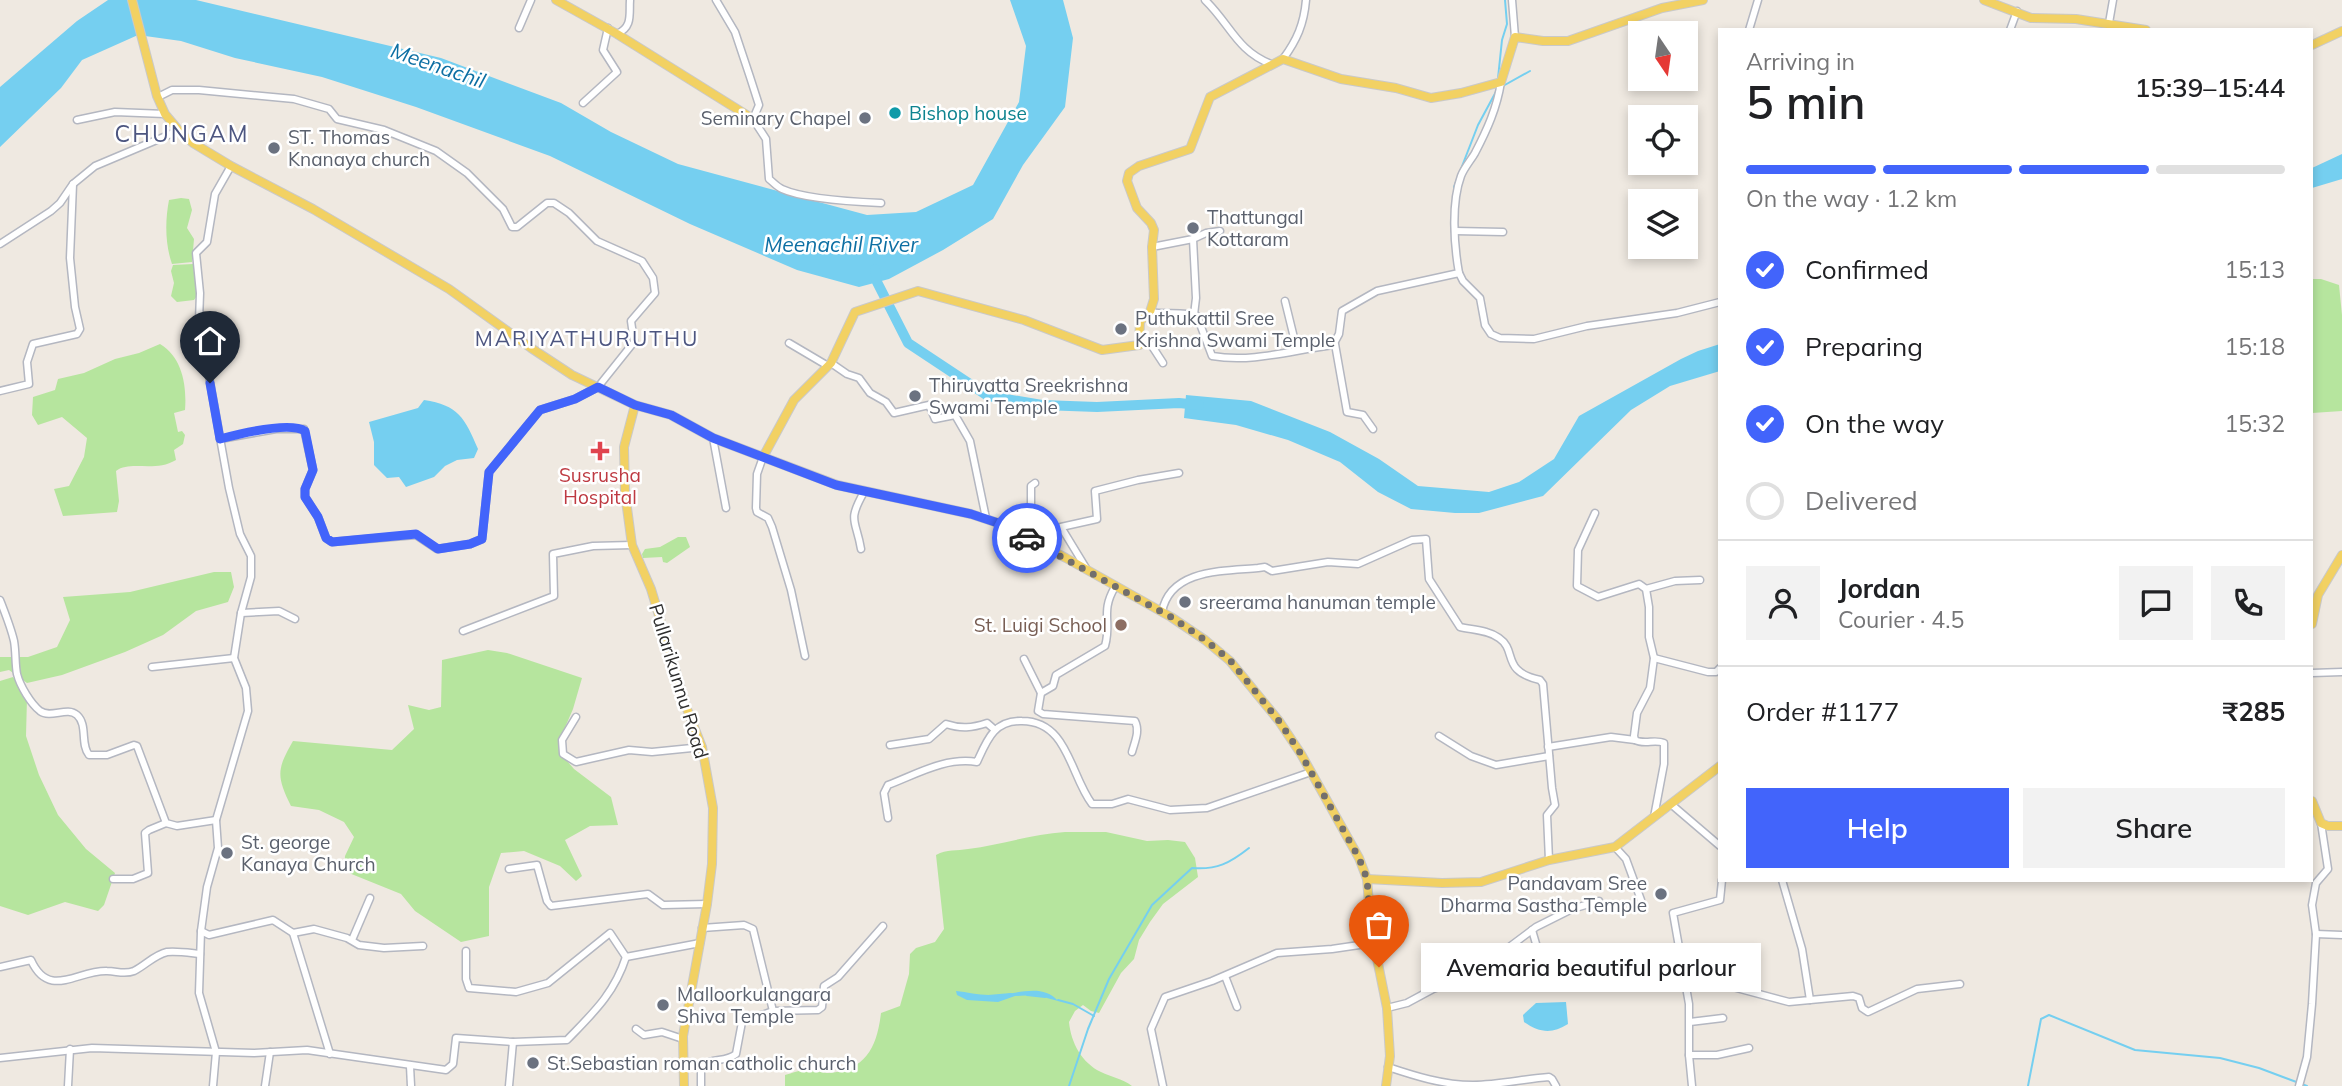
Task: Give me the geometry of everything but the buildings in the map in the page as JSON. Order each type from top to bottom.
[{"type":"main road","points":[[132,0],[158,96],[165,114],[178,131],[231,166],[313,209],[449,289],[531,348],[580,379],[635,405],[671,415],[713,438],[836,485],[986,518],[998,523],[1162,612],[1230,660],[1279,721],[1311,772],[1359,858],[1367,879],[1373,943],[1390,1035],[1386,1086]]},
{"type":"main road","points":[[556,0],[608,28],[753,119]]},
{"type":"main road","points":[[763,457],[794,400],[830,365],[855,312],[918,291],[1024,320],[1102,350],[1133,348],[1139,345],[1139,321],[1150,312],[1154,299],[1154,230],[1137,208],[1127,181],[1129,173],[1139,166],[1190,149],[1210,97],[1283,59],[1341,79],[1396,88],[1431,98],[1499,85],[1515,37],[1568,41],[1662,8],[1703,0]]},
{"type":"main road","points":[[1984,0],[2031,18],[2109,23],[2135,28]]},
{"type":"main road","points":[[2313,45],[2342,31]]},
{"type":"main road","name":"Pullarikunnu Road","points":[[635,405],[624,447],[625,493],[632,545],[651,589],[687,709],[702,747],[713,808],[712,864],[707,904],[683,1039],[684,1086]]},
{"type":"main road","points":[[2313,619],[2318,596],[2337,571],[2342,555]]},
{"type":"main road","points":[[1367,879],[1482,882],[1549,860],[1615,847],[1718,768]]},
{"type":"main road","points":[[2313,803],[2321,823],[2342,826]]},
{"type":"street","points":[[519,28],[531,0]]},
{"type":"street","points":[[617,34],[628,25],[629,0]]},
{"type":"street","points":[[716,0],[735,32],[759,105],[753,119],[766,139],[769,178],[780,189],[854,202],[881,203]]},
{"type":"street","points":[[1205,0],[1216,10],[1240,45],[1271,65]]},
{"type":"street","points":[[1283,59],[1295,42],[1304,20],[1306,0]]},
{"type":"street","points":[[1512,0],[1515,37]]},
{"type":"street","points":[[1750,28],[1758,0]]},
{"type":"street","points":[[2109,23],[2113,0]]},
{"type":"street","points":[[2011,28],[2017,11]]},
{"type":"street","points":[[583,103],[617,72],[603,50],[608,28]]},
{"type":"street","points":[[1499,85],[1494,112],[1486,133],[1461,175],[1455,231],[1459,273],[1480,298],[1485,325],[1491,334],[1500,338],[1534,339],[1587,326],[1677,313],[1718,303]]},
{"type":"street","points":[[158,96],[172,90],[199,90],[294,99],[329,109],[337,119],[384,130],[436,151],[467,173],[503,209],[512,227],[517,227],[547,203],[554,203],[569,213],[597,241],[642,261],[653,278],[654,293],[631,321],[634,342],[598,387],[575,399],[540,410],[489,472],[482,539],[453,548],[438,549],[416,534],[332,542],[326,538],[318,517],[305,497],[305,489],[313,470],[304,429],[276,429],[223,438]]},
{"type":"street","points":[[77,120],[115,112],[165,114]]},
{"type":"street","points":[[0,244],[51,211],[73,184],[95,166],[178,131]]},
{"type":"street","points":[[213,1086],[216,1052],[199,993],[201,931],[207,887],[218,848],[216,820],[248,711],[246,688],[234,658],[241,613],[251,577],[251,556],[240,534],[199,321],[200,293],[196,253],[206,242],[215,194],[231,166]]},
{"type":"street","points":[[0,391],[29,384],[27,362],[33,344],[77,334],[80,329],[70,258],[73,184]]},
{"type":"street","points":[[1152,247],[1220,231]]},
{"type":"street","points":[[1455,231],[1503,232]]},
{"type":"street","points":[[1194,239],[1194,315],[1201,324],[1212,356],[1252,359],[1335,344]]},
{"type":"street","points":[[1373,429],[1363,415],[1348,412],[1335,344],[1342,311],[1377,291],[1459,273]]},
{"type":"street","points":[[1285,301],[1297,350]]},
{"type":"street","points":[[1150,312],[1194,315]]},
{"type":"street","points":[[1140,342],[1148,340],[1163,363]]},
{"type":"street","points":[[789,343],[859,378],[870,393],[886,402],[894,413],[929,405],[934,419],[955,415],[970,441],[986,518]]},
{"type":"street","points":[[713,438],[726,508]]},
{"type":"street","points":[[763,457],[757,474],[756,508],[757,512],[768,517],[772,527],[791,590],[805,656]]},
{"type":"street","points":[[1086,569],[1061,527],[1097,519],[1095,491],[1178,473]]},
{"type":"street","points":[[998,523],[1031,506],[1031,486],[1035,483]]},
{"type":"street","points":[[861,549],[853,524],[853,511],[864,492]]},
{"type":"street","points":[[1595,513],[1578,550],[1577,586],[1598,597],[1639,583],[1646,589],[1654,658],[1650,688],[1637,713],[1635,740]]},
{"type":"street","points":[[1162,612],[1164,600],[1173,589],[1200,574],[1265,567],[1272,571],[1328,562],[1358,564],[1412,540],[1426,539],[1429,579],[1460,627],[1498,637],[1505,644],[1513,666],[1540,680],[1545,690],[1555,805],[1547,815],[1549,860]]},
{"type":"street","points":[[463,631],[554,596],[553,554],[593,546],[632,545]]},
{"type":"street","points":[[1646,589],[1675,582],[1700,580]]},
{"type":"street","points":[[1041,693],[1053,685],[1056,675],[1105,646],[1105,611],[1115,587]]},
{"type":"street","points":[[0,600],[13,638],[17,673],[22,687],[41,712],[69,712],[77,715],[82,725],[84,749],[89,755],[107,755],[137,746],[166,823]]},
{"type":"street","points":[[241,613],[279,611],[295,619]]},
{"type":"street","points":[[152,667],[234,658]]},
{"type":"street","points":[[1654,658],[1709,672],[1718,670]]},
{"type":"street","points":[[1024,659],[1041,693],[1038,711],[1032,721]]},
{"type":"street","points":[[2313,673],[2342,672]]},
{"type":"street","points":[[1038,711],[1043,714],[1135,721],[1137,736],[1132,752]]},
{"type":"street","points":[[576,717],[562,740],[563,754],[576,762],[629,750],[653,752],[702,747]]},
{"type":"street","points":[[888,818],[884,793],[888,785],[943,762],[977,762],[995,730],[1003,723],[1032,721],[1045,726],[1060,741],[1092,804],[1112,804],[1128,799],[1170,810],[1207,808],[1311,772]]},
{"type":"street","points":[[890,745],[929,740],[946,724],[959,728],[974,728],[987,723],[995,730]]},
{"type":"street","points":[[1439,736],[1471,756],[1496,765],[1549,756]]},
{"type":"street","points":[[1548,747],[1611,737],[1664,743],[1664,764],[1654,817]]},
{"type":"street","points":[[1672,805],[1718,844]]},
{"type":"street","points":[[113,879],[133,879],[148,873],[145,833],[149,830],[166,823],[177,826],[216,820]]},
{"type":"street","points":[[2300,1086],[2307,1057],[2316,934],[2312,905],[2316,883],[2328,869],[2321,823]]},
{"type":"street","points":[[1615,847],[1626,859],[1641,900]]},
{"type":"street","points":[[509,869],[537,865],[547,901],[551,906],[649,894],[663,905],[707,904]]},
{"type":"street","points":[[1692,1086],[1690,1022],[1673,913],[1720,900],[1722,882]]},
{"type":"street","points":[[1783,882],[1802,949],[1810,1000]]},
{"type":"street","points":[[352,940],[370,898]]},
{"type":"street","points":[[1387,1008],[1407,1003],[1433,989],[1482,972],[1532,930],[1572,909],[1599,901]]},
{"type":"street","points":[[201,931],[209,934],[273,920],[293,933],[330,1054]]},
{"type":"street","points":[[702,928],[747,925],[753,929],[773,1011]]},
{"type":"street","points":[[701,1086],[701,1067],[708,1061],[726,1059],[736,1054],[742,1022],[773,1011],[805,1011],[822,1007],[824,986],[838,977],[883,926]]},
{"type":"street","points":[[293,933],[314,929],[352,940],[359,945],[384,948],[423,946]]},
{"type":"street","points":[[1532,930],[1548,985],[1703,979],[1788,1002],[1853,996],[1859,998],[1862,1008],[1868,1012],[1917,989],[1959,984]]},
{"type":"street","points":[[466,951],[466,979],[470,988],[516,992],[548,983],[610,933],[626,957]]},
{"type":"street","points":[[2316,934],[2342,935]]},
{"type":"street","points":[[626,957],[700,943]]},
{"type":"street","points":[[1163,1086],[1152,1029],[1165,997],[1225,976],[1277,953],[1332,950],[1373,943]]},
{"type":"street","points":[[0,967],[31,960],[37,973],[49,980],[71,979],[106,970],[121,974],[131,972],[165,953],[200,954]]},
{"type":"street","points":[[0,1059],[70,1049],[216,1052],[307,1050],[446,1070],[453,1064],[456,1038],[513,1042],[567,1040],[606,998],[618,981],[626,957]]},
{"type":"street","points":[[1225,976],[1237,1007]]},
{"type":"street","points":[[1690,1022],[1723,1018]]},
{"type":"street","points":[[636,1029],[645,1035],[662,1032],[683,1039]]},
{"type":"street","points":[[509,1086],[513,1042]]},
{"type":"street","points":[[1689,1055],[1717,1055],[1749,1048]]},
{"type":"street","points":[[68,1086],[70,1049]]},
{"type":"street","points":[[265,1086],[270,1052]]},
{"type":"street","points":[[410,1066],[411,1086]]},
{"type":"street","points":[[1388,1067],[1455,1084],[1491,1085],[1549,1077],[1556,1086]]},
{"type":"green space","points":[[189,199],[192,210],[187,228],[194,239],[192,262],[172,264],[166,224],[169,200]]},
{"type":"green space","points":[[193,264],[197,296],[194,300],[177,302],[171,296],[174,283],[171,271],[173,265]]},
{"type":"green space","points":[[2313,279],[2339,285],[2342,315],[2342,411],[2313,413]]},
{"type":"green space","points":[[160,344],[173,356],[184,382],[185,410],[174,413],[178,432],[182,431],[185,435],[183,444],[174,450],[176,460],[159,466],[129,466],[116,471],[119,501],[117,512],[63,516],[54,489],[69,486],[84,457],[87,438],[62,417],[38,425],[32,415],[33,397],[55,390],[58,379],[84,373]]},
{"type":"green space","points":[[678,537],[686,537],[690,547],[667,563],[663,562],[662,557],[643,558],[645,549],[660,547]]},
{"type":"green space","points":[[214,572],[231,572],[234,587],[228,602],[196,611],[163,635],[62,675],[27,683],[9,670],[0,672],[0,657],[28,657],[57,647],[70,620],[63,597],[130,592]]},
{"type":"green space","points":[[488,650],[507,653],[582,678],[560,739],[561,754],[574,769],[611,797],[618,825],[590,826],[565,840],[582,876],[576,881],[560,866],[524,851],[501,853],[489,887],[489,936],[461,942],[415,911],[401,894],[344,871],[345,856],[354,837],[344,822],[319,810],[291,806],[280,773],[293,741],[392,750],[414,729],[408,705],[429,710],[441,707],[442,660]]},
{"type":"green space","points":[[13,677],[27,698],[26,736],[39,775],[58,815],[86,849],[115,873],[104,905],[98,911],[65,902],[28,915],[0,906],[0,681]]},
{"type":"green space","points":[[1065,832],[1106,832],[1147,841],[1185,842],[1195,858],[1198,877],[1163,904],[1139,940],[1134,959],[1121,973],[1099,1013],[1083,1005],[1075,1011],[1069,1022],[1075,1045],[1083,1058],[1101,1072],[1132,1086],[785,1086],[785,1075],[804,1070],[829,1073],[842,1071],[861,1062],[873,1046],[881,1013],[900,1006],[909,974],[910,954],[916,948],[935,942],[944,929],[936,855]]},
{"type":"water","name":"Meenachil River","points":[[108,0],[196,0],[441,58],[561,103],[611,132],[678,164],[867,215],[916,212],[973,185],[1019,102],[1026,46],[1010,0],[1063,0],[1073,38],[1065,107],[1023,165],[993,219],[889,279],[859,287],[797,270],[690,224],[550,156],[416,107],[322,77],[235,58],[181,41],[138,35],[82,60],[61,88],[0,147],[0,87],[77,21]]},
{"type":"water","points":[[2342,154],[2342,179],[2313,188],[2313,168]]},
{"type":"water","points":[[1718,345],[1718,372],[1670,386],[1631,410],[1543,496],[1479,513],[1411,509],[1378,492],[1340,462],[1288,440],[1236,425],[1184,418],[1186,395],[1251,401],[1330,432],[1379,459],[1418,486],[1489,492],[1519,482],[1554,459],[1579,416],[1698,351]]},
{"type":"water","points":[[424,400],[445,405],[459,415],[478,449],[474,458],[457,460],[445,466],[434,477],[406,487],[399,477],[387,478],[374,465],[374,442],[369,422],[418,408]]},
{"type":"water","points":[[956,991],[998,995],[1034,991],[1051,995],[1058,1001],[1036,995],[1015,996],[998,1002],[967,1000],[957,995]]},
{"type":"water","points":[[1566,1002],[1568,1024],[1562,1027],[1546,1031],[1524,1022],[1523,1015],[1536,1003]]},
{"type":"waterway","points":[[1498,78],[1502,40],[1507,24],[1505,0]]},
{"type":"waterway","points":[[1503,86],[1530,71]]},
{"type":"waterway","points":[[1454,187],[1478,125],[1498,88]]},
{"type":"waterway","points":[[875,269],[877,282],[908,343],[988,396],[1042,405],[1199,405]]},
{"type":"waterway","points":[[1069,1086],[1088,1029],[1109,979],[1152,905],[1192,868],[1209,868],[1223,864],[1249,848]]},
{"type":"waterway","points":[[988,996],[1011,994]]},
{"type":"waterway","points":[[1027,995],[1045,997]]},
{"type":"waterway","points":[[1058,1000],[1073,1004],[1094,1016]]},
{"type":"waterway","points":[[2028,1086],[2041,1019],[2049,1015],[2135,1050],[2220,1058],[2259,1068],[2307,1086]]},
{"type":"way so far","points":[[1027,538],[1171,617],[1230,660],[1279,721],[1301,754],[1359,858],[1367,879],[1367,901],[1379,967]]},
{"type":"place","name":"Bishop house","points":[[895,113]]},
{"type":"place","name":"Seminary Chapel","points":[[865,118]]},
{"type":"place","name":"ST. Thomas Knanaya church","points":[[274,148]]},
{"type":"place","name":"Thattungal Kottaram","points":[[1193,228]]},
{"type":"place","name":"Puthukattil Sree Krishna Swami Temple","points":[[1121,329]]},
{"type":"place","name":"Thiruvatta Sreekrishna Swami Temple","points":[[915,396]]},
{"type":"place","name":"Susrusha Hospital","points":[[600,451]]},
{"type":"place","name":"sreerama hanuman temple","points":[[1185,602]]},
{"type":"place","name":"St. Luigi School","points":[[1121,625]]},
{"type":"place","name":"St. george Kanaya Church","points":[[227,853]]},
{"type":"place","name":"Pandavam Sree Dharma Sastha Temple","points":[[1661,894]]},
{"type":"place","name":"Avemaria beautiful parlour","points":[[1379,967]]},
{"type":"place","name":"Malloorkulangara Shiva Temple","points":[[663,1005]]},
{"type":"place","name":"St.Sebastian roman catholic church","points":[[533,1063]]},
{"type":"district","name":"CHUNGAM","points":[[182,134]]},
{"type":"district","name":"MARIYATHURUTHU","points":[[587,339]]},
{"type":"route","points":[[210,383],[220,439],[265,430],[304,429],[313,470],[305,489],[305,497],[318,517],[326,538],[332,542],[416,534],[438,549],[453,548],[482,539],[489,472],[540,410],[575,399],[598,387],[635,405],[671,415],[713,438],[836,485],[986,518],[1027,538]]},
{"type":"water label","name":"Meenachil","points":[[438,66]]}]
